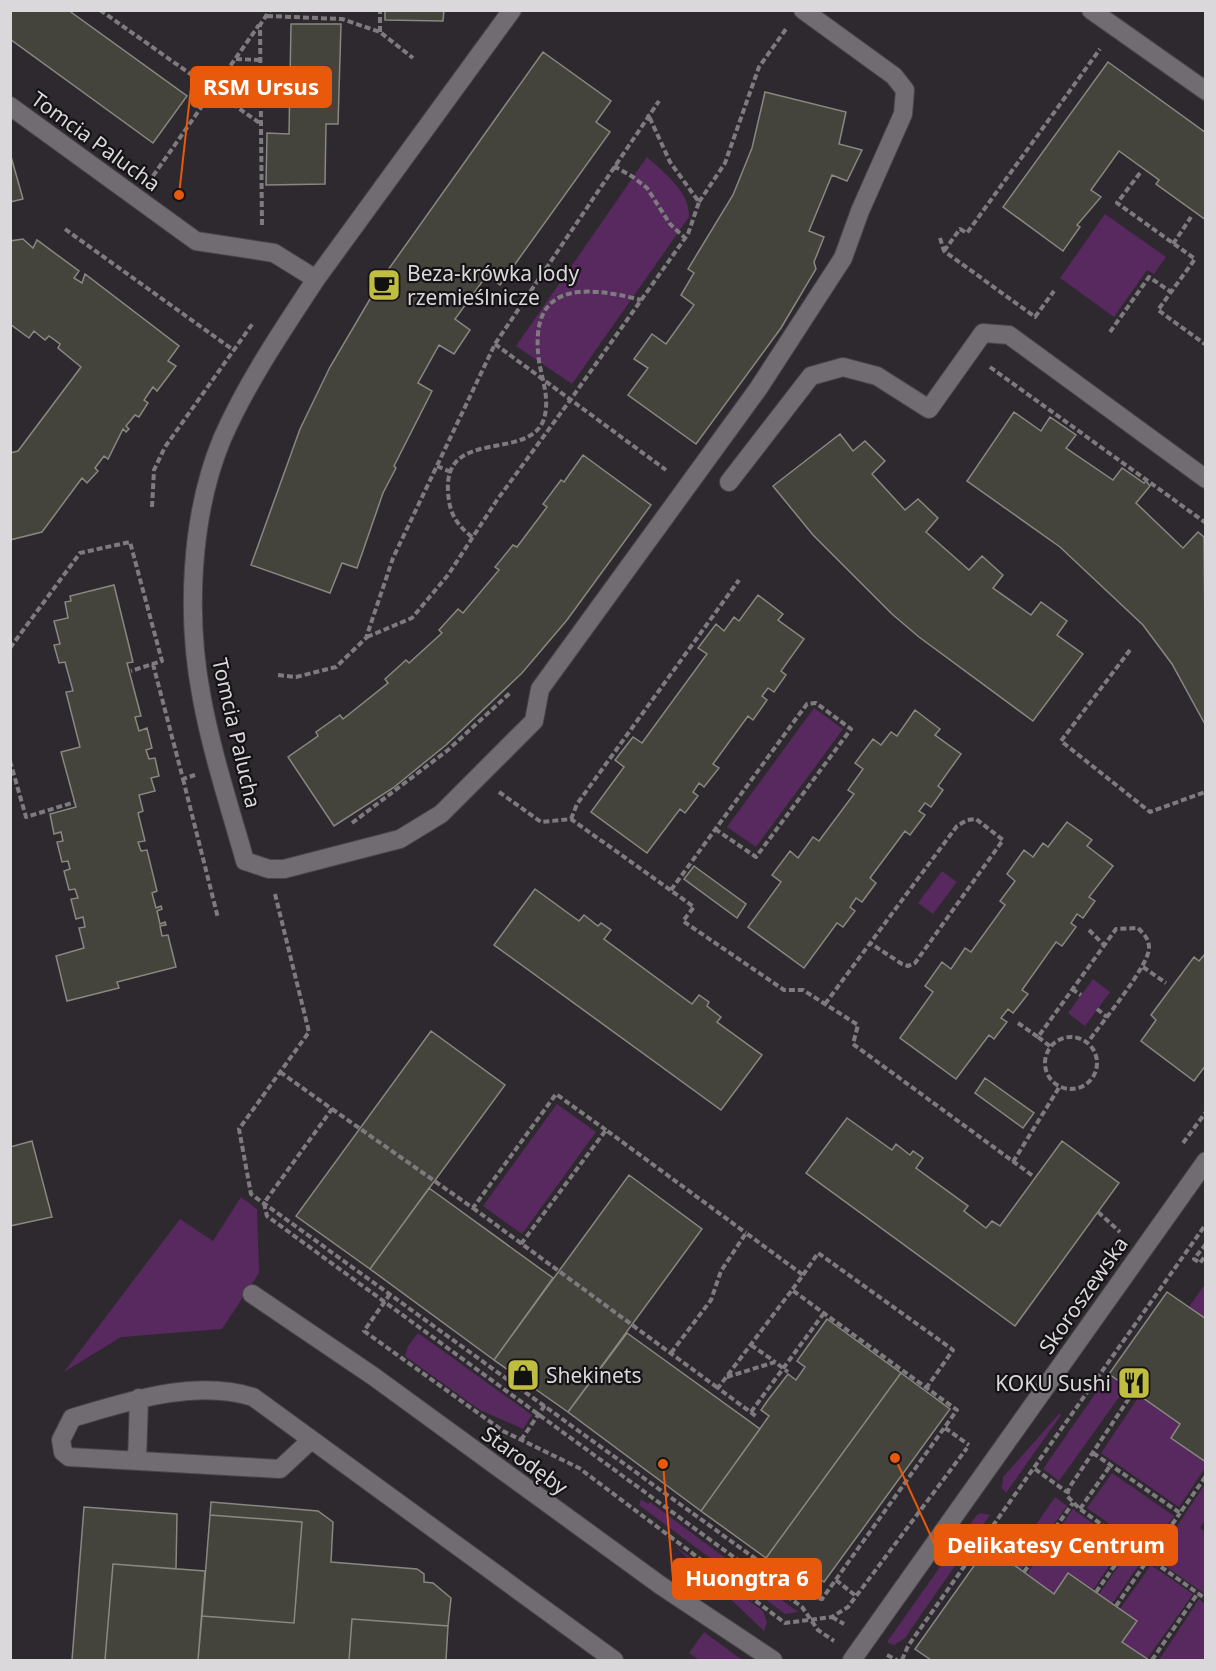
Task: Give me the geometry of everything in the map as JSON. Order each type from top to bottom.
[{"type":"street","name":"Tomcia Palucha","points":[[276,869],[245,861],[202,701],[196,666],[194,561],[201,508],[221,441],[251,379],[316,279],[512,10]]},
{"type":"street","points":[[1091,10],[1206,91]]},
{"type":"street","points":[[276,869],[400,839],[441,814],[534,720],[540,689],[758,389],[843,258],[860,211],[899,127],[906,99],[905,90],[894,76],[798,16]]},
{"type":"street","name":"Tomcia Palucha","points":[[10,106],[196,241],[274,253],[316,279]]},
{"type":"street","points":[[729,482],[811,376],[843,367],[877,376],[929,410],[983,333],[1009,335],[1206,479]]},
{"type":"street","name":"Skoroszewska","points":[[852,1660],[1206,1161]]},
{"type":"street","name":"Starodęby","points":[[252,1294],[373,1376],[660,1585],[773,1660]]},
{"type":"street","points":[[311,1440],[280,1469],[69,1457],[63,1452],[61,1440],[72,1418],[139,1398],[205,1390],[253,1397],[614,1660]]},
{"type":"street","points":[[137,1461],[139,1398]]},
{"type":"path","points":[[100,10],[262,124]]},
{"type":"path","points":[[147,184],[270,10]]},
{"type":"path","points":[[380,32],[381,10]]},
{"type":"path","points":[[267,16],[342,19],[380,32],[413,58]]},
{"type":"path","points":[[278,675],[296,677],[336,667],[366,638],[412,618],[448,575],[472,537],[685,238],[699,202],[725,163],[759,67],[798,16]]},
{"type":"path","points":[[260,25],[261,233]]},
{"type":"path","points":[[944,251],[960,229],[967,233],[1095,54]]},
{"type":"path","points":[[236,59],[260,60]]},
{"type":"path","points":[[366,638],[393,558],[495,344],[648,114],[659,101]]},
{"type":"path","points":[[648,114],[670,162],[699,202]]},
{"type":"path","points":[[614,166],[647,188],[670,224],[685,238]]},
{"type":"path","points":[[1140,173],[1117,203],[1195,259],[1158,310],[1206,345]]},
{"type":"path","points":[[1173,244],[1191,217]]},
{"type":"path","points":[[65,229],[232,349]]},
{"type":"path","points":[[940,238],[944,251],[1035,318],[1054,291]]},
{"type":"path","points":[[1110,332],[1149,277],[1171,292]]},
{"type":"path","points":[[472,537],[456,524],[449,505],[447,482],[455,463],[469,452],[524,439],[537,431],[544,419],[546,381],[540,362],[538,336],[539,318],[545,307],[559,297],[579,292],[617,294],[641,300]]},
{"type":"path","points":[[152,507],[154,470],[165,447],[232,349],[258,316]]},
{"type":"path","points":[[495,344],[662,467]]},
{"type":"path","points":[[970,352],[1206,523]]},
{"type":"path","points":[[537,431],[545,435]]},
{"type":"path","points":[[437,466],[451,472]]},
{"type":"path","points":[[10,648],[80,553],[130,542],[162,661],[131,671]]},
{"type":"path","points":[[571,819],[577,804],[739,580]]},
{"type":"path","points":[[1130,650],[1061,741],[1150,812],[1205,792]]},
{"type":"path","points":[[347,827],[448,750],[512,691]]},
{"type":"path","points":[[671,890],[715,828],[807,704],[816,704],[851,729],[756,857],[715,828]]},
{"type":"path","points":[[10,761],[26,817],[75,802]]},
{"type":"path","points":[[183,779],[218,918]]},
{"type":"path","points":[[494,789],[541,822],[571,819],[671,890],[694,907],[683,921],[784,990],[803,990],[858,1025],[853,1044],[1033,1176]]},
{"type":"path","points":[[825,1004],[870,943],[957,826],[967,820],[976,819],[1003,840],[915,963],[908,966],[902,964],[870,943]]},
{"type":"path","points":[[276,869],[309,1032],[239,1129],[250,1194],[807,1596],[822,1599],[957,1410],[792,1290]]},
{"type":"path","points":[[1038,1037],[1116,929],[1138,928],[1147,938],[1149,950],[1143,967],[1088,1042]]},
{"type":"path","points":[[1089,930],[1104,945]]},
{"type":"path","points":[[1143,967],[1166,983]]},
{"type":"path","points":[[1072,989],[1081,996]]},
{"type":"path","points":[[1097,1009],[1107,1017]]},
{"type":"path","points":[[1018,1023],[1051,1047]]},
{"type":"path","points":[[1077,1037],[1088,1042],[1095,1052],[1097,1064],[1094,1076],[1086,1085],[1076,1088],[1060,1086],[1048,1076],[1045,1066],[1047,1053],[1051,1047],[1065,1038],[1077,1037]]},
{"type":"path","points":[[280,1072],[472,1208],[757,1418]]},
{"type":"path","points":[[1013,1162],[1060,1086]]},
{"type":"path","points":[[472,1208],[556,1094],[803,1275]]},
{"type":"path","points":[[332,1109],[264,1203],[267,1216],[802,1607],[818,1630],[833,1640]]},
{"type":"path","points":[[1179,1149],[1206,1112]]},
{"type":"path","points":[[521,1244],[606,1130]]},
{"type":"path","points":[[1098,1212],[1120,1232]]},
{"type":"path","points":[[1113,1242],[1126,1223]]},
{"type":"path","points":[[902,1660],[908,1646],[1206,1224]]},
{"type":"path","points":[[670,1353],[711,1300],[721,1271],[746,1233]]},
{"type":"path","points":[[1206,1244],[1194,1260],[1200,1263],[1206,1255]]},
{"type":"path","points":[[718,1388],[819,1254],[953,1350],[927,1387]]},
{"type":"path","points":[[390,1294],[364,1331],[503,1431],[579,1468],[785,1623],[809,1618],[832,1617],[848,1607],[974,1438]]},
{"type":"path","points":[[751,1412],[824,1313]]},
{"type":"path","points":[[751,1345],[788,1372]]},
{"type":"path","points":[[726,1378],[775,1362]]},
{"type":"path","points":[[1134,1391],[1067,1491],[1067,1496],[1080,1509],[1206,1599]]},
{"type":"path","points":[[521,1440],[545,1405]]},
{"type":"path","points":[[945,1428],[969,1445]]},
{"type":"path","points":[[1093,1453],[1180,1514]]},
{"type":"path","points":[[1080,1509],[1110,1466]]},
{"type":"path","points":[[1035,1469],[1067,1491]]},
{"type":"path","points":[[1116,1606],[1206,1476]]},
{"type":"path","points":[[1024,1572],[1073,1503]]},
{"type":"path","points":[[1095,1592],[1130,1544]]},
{"type":"path","points":[[835,1580],[856,1596]]},
{"type":"path","points":[[1152,1660],[1198,1593]]},
{"type":"path","points":[[832,1617],[850,1628]]},
{"type":"shaded area","points":[[647,157],[681,191],[689,217],[572,384],[516,346]]},
{"type":"shaded area","points":[[1105,214],[1166,257],[1154,274],[1147,270],[1114,317],[1060,278]]},
{"type":"shaded area","points":[[814,708],[843,729],[756,847],[727,827]]},
{"type":"shaded area","points":[[942,871],[957,882],[933,914],[918,903]]},
{"type":"shaded area","points":[[1093,979],[1110,992],[1085,1026],[1068,1013]]},
{"type":"shaded area","points":[[557,1104],[596,1132],[522,1234],[483,1206]]},
{"type":"shaded area","points":[[241,1197],[257,1209],[259,1273],[222,1329],[121,1337],[64,1372],[180,1219],[213,1241]]},
{"type":"shaded area","points":[[1205,1284],[1205,1319],[1189,1307]]},
{"type":"shaded area","points":[[418,1333],[532,1415],[523,1429],[480,1410],[405,1356],[408,1346]]},
{"type":"shaded area","points":[[1109,1374],[1127,1386],[1059,1481],[1043,1469]]},
{"type":"shaded area","points":[[1140,1395],[1180,1424],[1171,1438],[1205,1462],[1205,1468],[1179,1507],[1101,1453]]},
{"type":"shaded area","points":[[1059,1414],[1061,1415],[1006,1493],[1002,1488],[1003,1477]]},
{"type":"shaded area","points":[[1112,1473],[1174,1516],[1148,1551],[1087,1508]]},
{"type":"shaded area","points":[[1205,1484],[1205,1520],[1200,1528],[1205,1532],[1205,1594],[1155,1559]]},
{"type":"shaded area","points":[[1055,1497],[1067,1506],[1021,1570],[1015,1567],[1029,1546],[1024,1542]]},
{"type":"shaded area","points":[[641,1499],[648,1504],[650,1502],[798,1612],[785,1614],[639,1505]]},
{"type":"shaded area","points":[[1073,1509],[1123,1545],[1093,1590],[1068,1573],[1054,1594],[1027,1574]]},
{"type":"shaded area","points":[[980,1513],[990,1515],[905,1638],[894,1645],[887,1642],[976,1516]]},
{"type":"shaded area","points":[[675,1546],[763,1611],[767,1622],[764,1631]]},
{"type":"shaded area","points":[[1130,1550],[1143,1559],[1112,1604],[1099,1594]]},
{"type":"shaded area","points":[[1151,1565],[1193,1594],[1147,1659],[1122,1642],[1137,1621],[1120,1609]]},
{"type":"shaded area","points":[[1199,1599],[1205,1604],[1205,1660],[1159,1660]]},
{"type":"shaded area","points":[[704,1632],[742,1660],[699,1660],[689,1653]]},
{"type":"building","points":[[10,10],[68,10],[187,96],[153,143],[10,39]]},
{"type":"building","points":[[385,10],[444,10],[443,21],[385,20]]},
{"type":"building","points":[[291,24],[341,24],[338,124],[326,124],[325,184],[266,185],[267,133],[289,134]]},
{"type":"building","points":[[543,52],[611,101],[596,122],[610,132],[500,285],[487,275],[455,319],[470,330],[454,354],[439,345],[418,383],[432,391],[394,466],[396,468],[383,493],[357,568],[342,563],[330,593],[251,565],[300,429],[330,367],[383,277]]},
{"type":"building","points":[[1108,62],[1206,133],[1206,220],[1156,184],[1159,180],[1119,151],[1091,190],[1101,197],[1077,225],[1080,227],[1063,251],[1003,207]]},
{"type":"building","points":[[765,92],[846,112],[839,144],[862,150],[847,181],[832,175],[809,231],[824,237],[814,262],[816,269],[781,328],[696,444],[628,395],[648,368],[634,359],[652,334],[666,344],[694,305],[681,295],[694,273],[688,269],[733,195],[752,148]]},
{"type":"building","points":[[10,153],[23,199],[10,202]]},
{"type":"building","points":[[23,239],[33,248],[37,240],[79,271],[74,278],[82,283],[85,274],[179,346],[168,361],[176,366],[157,391],[153,387],[144,400],[148,403],[139,417],[135,415],[126,426],[129,429],[126,432],[123,429],[108,459],[104,456],[95,468],[98,471],[87,483],[82,478],[42,532],[10,540],[10,453],[18,451],[81,367],[58,348],[60,344],[49,336],[45,340],[34,331],[29,338],[10,324],[10,241]]},
{"type":"building","points":[[1014,412],[1041,431],[1050,417],[1076,435],[1066,448],[1113,480],[1122,468],[1144,483],[1146,481],[1150,486],[1136,503],[1183,548],[1198,532],[1204,537],[1206,726],[1172,664],[1143,625],[1060,547],[967,481]]},
{"type":"building","points":[[840,434],[853,451],[865,441],[885,461],[872,474],[905,510],[918,499],[938,518],[926,532],[969,570],[982,556],[1003,575],[993,588],[1031,615],[1041,602],[1067,621],[1057,635],[1083,654],[1033,721],[919,637],[892,614],[813,535],[773,486]]},
{"type":"building","points":[[583,455],[651,505],[567,620],[522,673],[446,745],[393,788],[334,826],[288,757],[318,736],[316,732],[340,715],[343,719],[388,683],[385,679],[406,660],[409,663],[442,633],[439,630],[458,609],[463,613],[499,570],[495,567],[513,545],[517,547],[547,507],[543,504],[561,480],[564,482]]},
{"type":"building","points":[[114,585],[133,662],[127,663],[141,716],[135,717],[139,731],[147,728],[152,748],[146,750],[149,759],[155,758],[159,776],[151,778],[155,791],[139,795],[143,811],[138,813],[145,841],[138,842],[141,851],[147,850],[157,891],[152,893],[156,908],[161,906],[162,909],[157,911],[160,924],[165,922],[166,925],[160,926],[162,936],[168,935],[176,967],[117,982],[119,988],[67,1001],[56,956],[84,948],[79,928],[85,927],[83,917],[76,919],[71,899],[78,898],[75,889],[69,890],[64,871],[70,869],[68,861],[62,862],[57,842],[63,841],[61,832],[54,834],[50,814],[76,807],[61,752],[80,747],[66,692],[73,691],[65,662],[59,663],[54,645],[60,644],[54,621],[68,618],[65,602],[71,601],[70,596]]},
{"type":"building","points":[[758,595],[783,614],[778,620],[804,639],[781,671],[786,675],[774,692],[768,688],[762,696],[767,700],[753,720],[748,716],[713,764],[719,768],[704,787],[699,783],[693,792],[698,796],[685,813],[680,809],[647,853],[591,812],[624,767],[615,760],[633,737],[642,743],[707,654],[698,648],[716,624],[724,631],[734,617],[739,621]]},
{"type":"building","points":[[915,710],[940,729],[935,735],[961,754],[938,786],[943,790],[931,807],[925,803],[919,811],[925,815],[910,835],[905,831],[870,878],[876,883],[862,902],[856,898],[850,907],[855,911],[843,927],[837,923],[804,968],[748,927],[781,882],[772,875],[790,851],[798,858],[813,837],[819,841],[854,794],[848,790],[863,769],[855,763],[873,739],[881,745],[891,732],[897,736]]},
{"type":"building","points":[[1067,822],[1092,840],[1087,846],[1113,866],[1089,897],[1095,901],[1083,918],[1077,914],[1071,923],[1076,927],[1062,946],[1056,942],[1022,990],[1028,994],[1013,1013],[1008,1009],[1001,1018],[1007,1022],[994,1039],[989,1035],[956,1079],[900,1038],[933,992],[925,986],[942,962],[951,969],[965,948],[971,952],[1005,905],[1000,901],[1015,881],[1007,874],[1024,850],[1033,857],[1043,843],[1048,847]]},
{"type":"building","points":[[694,866],[746,904],[737,918],[684,879]]},
{"type":"building","points":[[535,889],[579,921],[584,915],[598,926],[601,923],[611,930],[604,939],[692,1004],[699,995],[709,1002],[707,1006],[721,1017],[717,1022],[762,1055],[721,1110],[494,945]]},
{"type":"building","points":[[1206,953],[1206,1065],[1194,1081],[1141,1041],[1156,1020],[1151,1015],[1194,957],[1199,961]]},
{"type":"building","points":[[431,1031],[505,1085],[370,1269],[296,1216]]},
{"type":"building","points":[[985,1078],[1034,1113],[1023,1128],[975,1093]]},
{"type":"building","points":[[847,1118],[892,1150],[896,1144],[910,1155],[913,1151],[923,1158],[916,1168],[968,1206],[964,1211],[986,1228],[992,1221],[1000,1226],[1062,1141],[1119,1183],[1015,1326],[806,1173]]},
{"type":"building","points":[[32,1141],[52,1217],[10,1226],[10,1147]]},
{"type":"building","points":[[629,1175],[702,1229],[568,1412],[494,1360]]},
{"type":"building","points":[[429,1188],[553,1278],[494,1360],[370,1269]]},
{"type":"building","points":[[1167,1292],[1206,1319],[1206,1462],[1171,1438],[1180,1424],[1109,1374]]},
{"type":"building","points":[[827,1319],[901,1373],[766,1558],[701,1511],[769,1416],[761,1410],[768,1400],[788,1374],[796,1380],[805,1367],[797,1361]]},
{"type":"building","points":[[627,1333],[760,1429],[701,1511],[568,1412]]},
{"type":"building","points":[[901,1373],[950,1409],[824,1582],[805,1568],[796,1580],[766,1558]]},
{"type":"building","points":[[211,1502],[318,1511],[333,1522],[331,1562],[417,1569],[424,1574],[424,1582],[433,1583],[451,1598],[448,1626],[352,1619],[349,1660],[198,1660],[202,1616],[294,1623],[302,1522],[210,1515]]},
{"type":"building","points":[[84,1507],[177,1514],[176,1569],[113,1564],[105,1660],[72,1660]]},
{"type":"building","points":[[210,1515],[302,1522],[294,1623],[202,1616]]},
{"type":"building","points":[[988,1546],[1054,1594],[1068,1573],[1137,1621],[1122,1642],[1149,1660],[931,1660],[915,1649]]},
{"type":"building","points":[[113,1564],[205,1571],[198,1660],[105,1660]]},
{"type":"building","points":[[352,1619],[448,1626],[446,1660],[349,1660]]},
{"type":"place","name":"RSM Ursus","points":[[179,195]]},
{"type":"place","name":"Beza-krówka lody rzemieślnicze","points":[[384,285]]},
{"type":"place","name":"Shekinets","points":[[523,1375]]},
{"type":"place","name":"KOKU Sushi","points":[[1134,1383]]},
{"type":"place","name":"Delikatesy Centrum","points":[[895,1458]]},
{"type":"place","name":"Huongtra 6","points":[[663,1464]]}]
